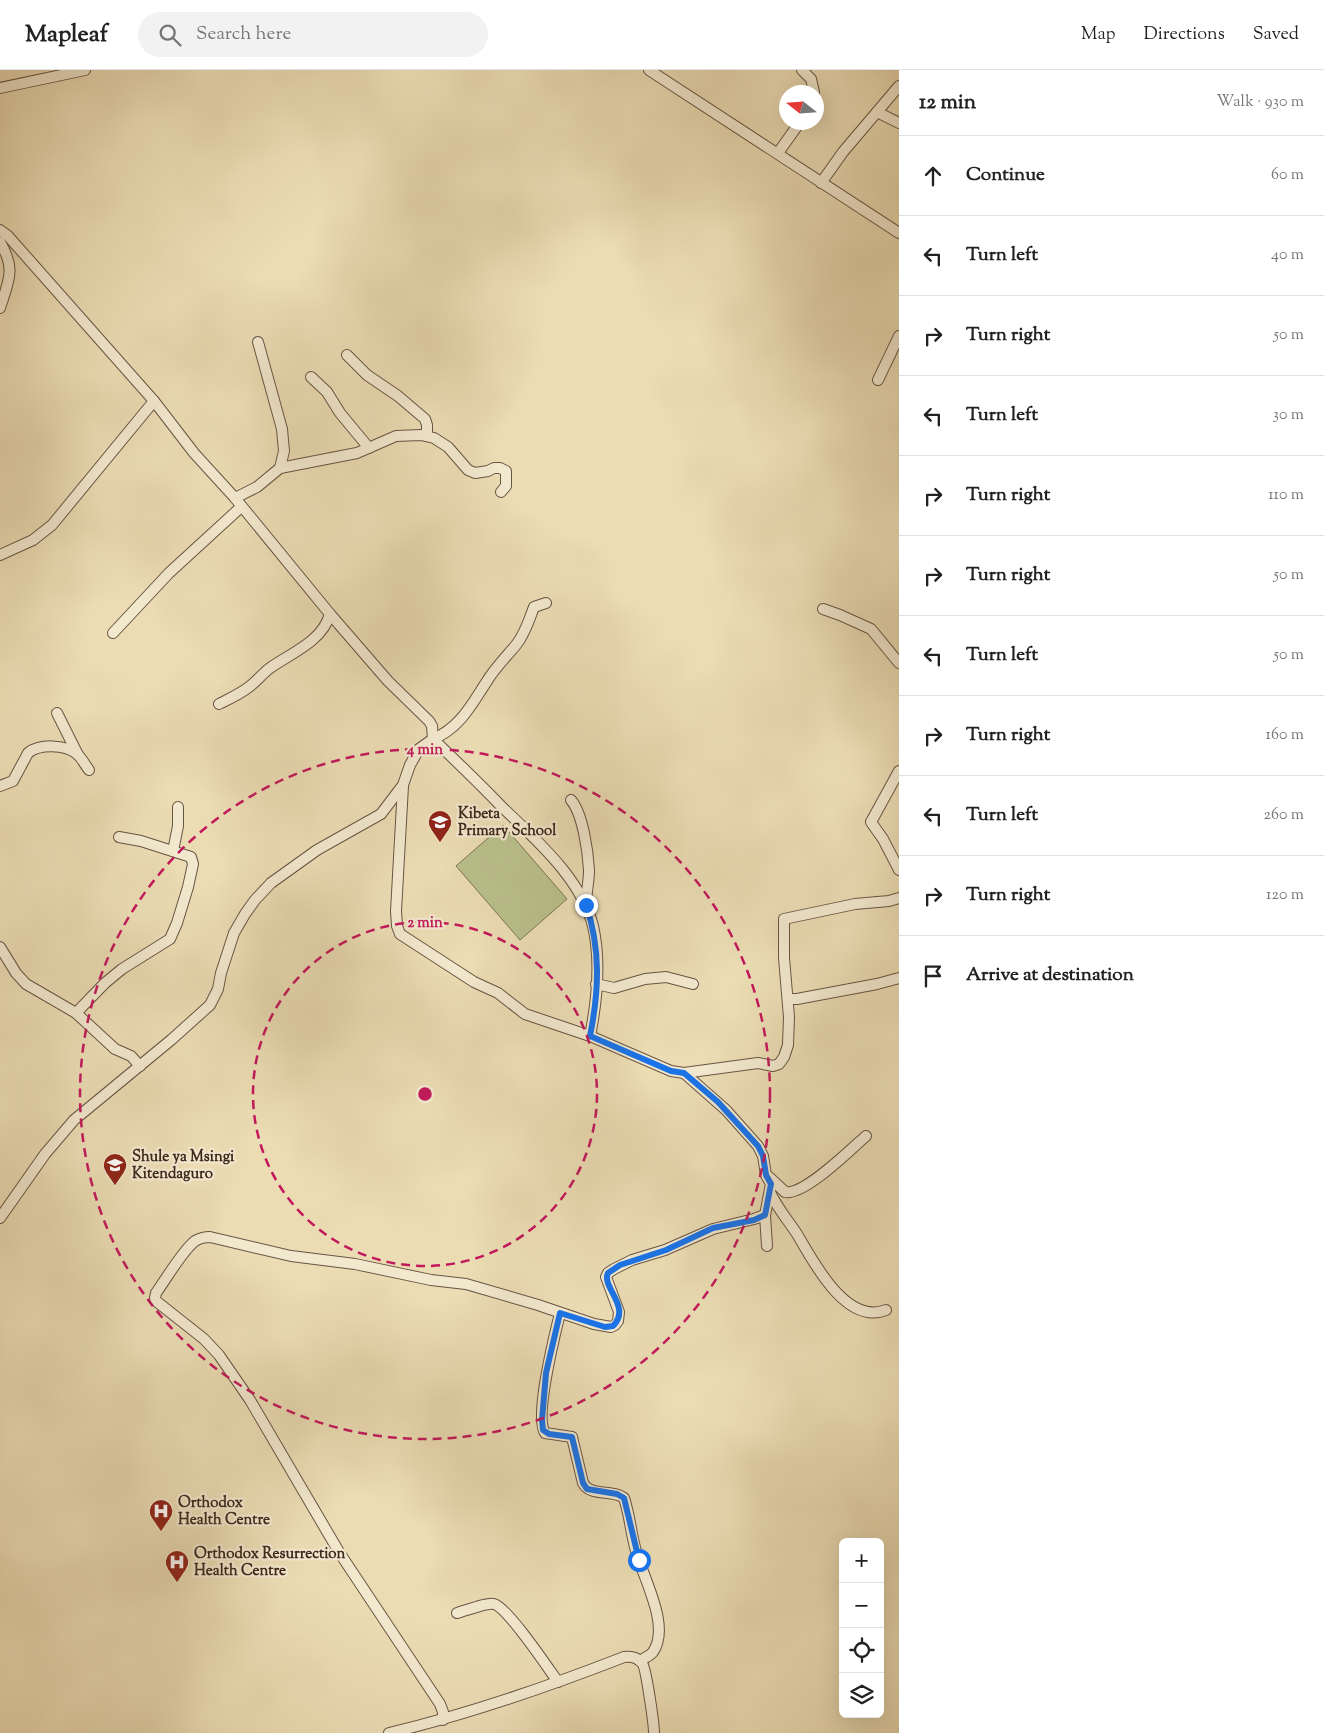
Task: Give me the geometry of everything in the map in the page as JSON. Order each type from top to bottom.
[{"type":"street","points":[[0,88],[85,70]]},
{"type":"street","points":[[649,70],[899,233]]},
{"type":"street","points":[[802,70],[811,79],[812,85]]},
{"type":"street","points":[[821,182],[843,152],[899,86]]},
{"type":"street","points":[[877,112],[899,123]]},
{"type":"street","points":[[778,153],[794,130]]},
{"type":"street","points":[[0,308],[10,269],[2,238]]},
{"type":"street","points":[[2,238],[154,401],[194,453],[234,498],[330,614],[388,681],[429,721],[432,726],[433,739],[549,853],[572,883],[586,905],[597,947],[594,1018],[590,1036]]},
{"type":"street","points":[[878,380],[899,336]]},
{"type":"street","points":[[258,342],[282,429],[284,451],[280,468]]},
{"type":"street","points":[[347,355],[367,375],[398,396],[425,418],[427,436]]},
{"type":"street","points":[[311,377],[327,392],[340,412],[370,448]]},
{"type":"street","points":[[0,555],[33,540],[52,525],[154,401]]},
{"type":"street","points":[[234,498],[257,487],[280,468],[358,453],[396,436],[427,436],[440,440],[468,470],[476,473],[494,468],[506,471],[506,486],[501,492]]},
{"type":"street","points":[[112,633],[169,573],[241,507]]},
{"type":"street","points":[[546,603],[534,607],[518,642],[486,681],[476,700],[463,716],[443,735],[433,739],[419,749],[410,765],[403,785],[396,911],[397,926],[400,934],[474,982],[498,993],[525,1014],[590,1036],[671,1071],[684,1073],[758,1063],[773,1066],[779,1064],[784,1057],[788,1045],[784,919],[855,904],[889,901],[899,898]]},
{"type":"street","points":[[823,609],[872,630],[899,663]]},
{"type":"street","points":[[218,704],[249,687],[268,670],[312,640],[327,624],[330,614]]},
{"type":"street","points":[[57,713],[88,770]]},
{"type":"street","points":[[0,786],[13,781],[24,759],[31,750],[36,748],[48,746],[61,748],[74,751],[79,755]]},
{"type":"street","points":[[899,772],[871,822],[888,848],[899,870]]},
{"type":"street","points":[[0,1217],[44,1154],[74,1120],[210,1005],[218,989],[223,966],[234,933],[249,908],[271,883],[317,850],[381,814],[403,785]]},
{"type":"street","points":[[571,800],[578,811],[588,857],[589,870],[586,905]]},
{"type":"street","points":[[173,851],[178,826],[178,807]]},
{"type":"street","points":[[76,1013],[105,983],[122,969],[171,938],[188,887],[193,860],[189,855],[141,841],[118,837]]},
{"type":"street","points":[[0,947],[16,973],[26,984],[76,1013],[115,1049],[131,1056],[140,1066]]},
{"type":"street","points":[[596,984],[614,988],[645,979],[666,977],[692,984]]},
{"type":"street","points":[[788,998],[796,999],[899,978]]},
{"type":"street","points":[[684,1073],[726,1110],[758,1146],[763,1156],[766,1175],[771,1184],[765,1215],[767,1246]]},
{"type":"street","points":[[766,1175],[785,1192],[797,1191],[825,1171],[866,1136]]},
{"type":"street","points":[[770,1192],[775,1204],[796,1232],[823,1277],[836,1292],[854,1306],[871,1313],[886,1310]]},
{"type":"street","points":[[443,1720],[440,1704],[340,1552],[250,1400],[219,1355],[204,1339],[156,1301],[156,1294],[195,1241],[210,1237],[291,1256],[355,1264],[431,1280],[466,1284],[605,1327],[613,1326],[618,1321],[620,1312],[606,1277],[614,1269],[632,1260],[666,1250],[713,1228],[754,1220],[765,1215]]},
{"type":"street","points":[[560,1313],[546,1373],[542,1428],[545,1433],[572,1437],[583,1483],[587,1489],[620,1495],[624,1498],[636,1550],[659,1626],[658,1637],[653,1651],[640,1660]]},
{"type":"street","points":[[457,1613],[490,1604],[497,1606],[509,1617],[558,1682]]},
{"type":"street","points":[[389,1733],[443,1720],[558,1682],[624,1657],[634,1657],[643,1663],[646,1671],[648,1693],[654,1720],[654,1733]]},
{"type":"green space","points":[[503,825],[567,899],[520,940],[456,866]]},
{"type":"place","name":"Kibeta Primary School","points":[[440,843]]},
{"type":"place","name":"Shule ya Msingi Kitendaguro","points":[[115,1186]]},
{"type":"place","name":"Orthodox Health Centre","points":[[161,1532]]},
{"type":"place","name":"Orthodox Resurrection Health Centre","points":[[177,1583]]},
{"type":"route","points":[[586,905],[597,947],[594,1018],[590,1036],[671,1071],[684,1073],[718,1102],[758,1146],[763,1156],[766,1175],[771,1184],[765,1215],[754,1220],[713,1228],[666,1250],[620,1265],[608,1273],[606,1277],[620,1312],[615,1325],[605,1327],[560,1313],[546,1373],[542,1420],[543,1430],[549,1434],[572,1437],[583,1483],[587,1489],[617,1494],[624,1498],[639,1560]]}]
